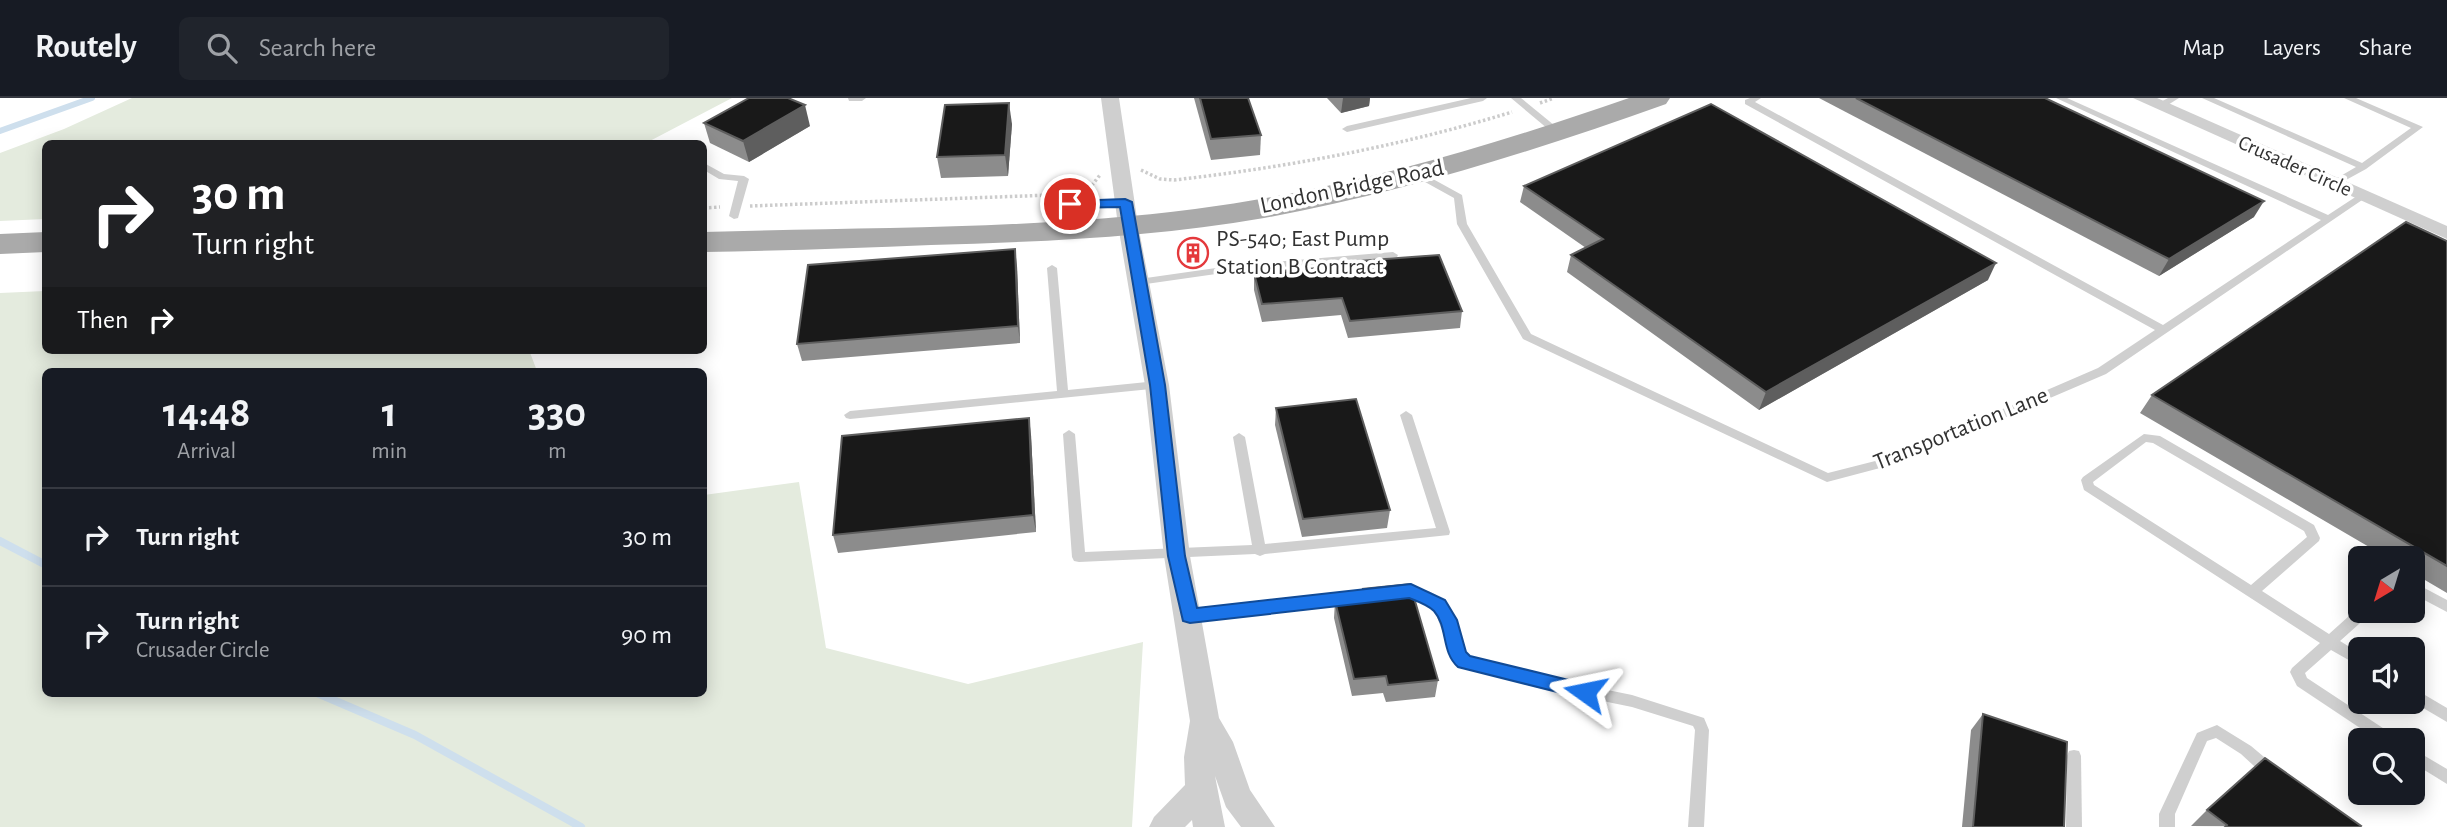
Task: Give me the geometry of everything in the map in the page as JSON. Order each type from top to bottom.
[{"type":"main road","name":"London Bridge Road","points":[[725,213],[1127,214],[1255,185],[1355,167],[1433,148],[1530,107],[1587,98]]},
{"type":"main road","name":"London Bridge Road","points":[[707,242],[1283,203],[1419,175],[1530,107],[1656,98]]},
{"type":"main road","points":[[0,244],[42,242]]},
{"type":"main road","points":[[0,265],[42,264]]},
{"type":"street","points":[[1110,98],[1157,385],[1177,556],[1190,616],[1205,721],[1199,757],[1200,790],[1209,827]]},
{"type":"street","name":"Crusader Circle","points":[[2159,101],[2447,233]]},
{"type":"street","points":[[1205,721],[1218,743],[1237,797],[1259,827]]},
{"type":"street","points":[[1165,827],[1200,790]]},
{"type":"lane","points":[[852,99],[862,98]]},
{"type":"lane","points":[[1346,129],[1483,98]]},
{"type":"lane","points":[[2060,98],[2328,219]]},
{"type":"lane","points":[[2206,98],[2363,167]]},
{"type":"lane","points":[[2335,183],[2363,167],[2418,127],[2348,98]]},
{"type":"lane","points":[[1748,99],[2163,330]]},
{"type":"lane","points":[[707,168],[722,177],[744,179],[725,213]]},
{"type":"lane","name":"Transportation Lane","points":[[1419,175],[1459,197],[1462,224],[1527,336],[1827,478],[1895,460],[2102,371],[2363,196]]},
{"type":"lane","points":[[1139,282],[1237,268],[1393,256]]},
{"type":"lane","points":[[1052,268],[1063,395]]},
{"type":"lane","points":[[850,415],[1157,385]]},
{"type":"lane","points":[[1069,434],[1079,557],[1177,556],[1260,551],[1444,532],[1406,415]]},
{"type":"lane","points":[[1239,438],[1260,551]]},
{"type":"lane","points":[[2252,592],[2314,538],[2309,528],[2156,439],[2144,438],[2087,480],[2088,487],[2330,642],[2348,653]]},
{"type":"lane","points":[[1190,616],[1404,591],[1425,597],[1439,605],[1448,620],[1458,656],[1465,662],[1632,701],[1699,722],[1702,730],[1696,827]]},
{"type":"lane","points":[[2426,595],[2447,607]]},
{"type":"lane","points":[[2351,623],[2297,672],[2302,682],[2372,728]]},
{"type":"lane","points":[[2425,702],[2447,716]]},
{"type":"lane","points":[[2167,827],[2168,814],[2202,737],[2217,731],[2246,750],[2285,784]]},
{"type":"lane","points":[[2074,756],[2074,827]]},
{"type":"lane","points":[[2425,763],[2447,777]]},
{"type":"path","points":[[1141,170],[1160,179],[1174,180],[1259,169],[1398,146],[1530,107]]},
{"type":"path","points":[[707,209],[725,213],[1079,194],[1089,189],[1101,174]]},
{"type":"shaded area","points":[[132,98],[732,98],[652,140],[42,140],[42,219],[0,221],[0,153],[64,129]]},
{"type":"shaded area","points":[[42,291],[42,354],[531,354],[536,368],[42,368],[42,697],[707,697],[707,495],[799,482],[826,648],[968,684],[1143,642],[1132,827],[0,827],[0,293]]},
{"type":"building","points":[[749,98],[788,98],[805,105],[743,141],[704,123]]},
{"type":"building","points":[[1200,98],[1248,98],[1261,135],[1211,139]]},
{"type":"building","points":[[1856,98],[2045,98],[2264,201],[2169,259]]},
{"type":"building","points":[[1009,103],[1005,155],[937,157],[945,105]]},
{"type":"building","points":[[1711,104],[1996,263],[1766,392],[1571,255],[1603,239],[1524,186]]},
{"type":"building","points":[[2406,222],[2447,241],[2447,566],[2426,554],[2426,546],[2412,546],[2152,395]]},
{"type":"building","points":[[1015,249],[1018,326],[797,344],[808,265]]},
{"type":"building","points":[[1439,255],[1462,311],[1350,321],[1342,298],[1262,304],[1254,273],[1333,267],[1332,263]]},
{"type":"building","points":[[1356,399],[1390,510],[1303,519],[1276,408]]},
{"type":"building","points":[[1029,418],[1033,515],[833,535],[842,436]]},
{"type":"building","points":[[1410,584],[1438,680],[1388,685],[1386,676],[1354,679],[1335,601],[1365,598],[1363,589]]},
{"type":"building","points":[[1983,714],[2067,742],[2064,827],[1973,827]]},
{"type":"building","points":[[2265,758],[2361,826],[2225,827],[2227,825],[2207,810]]},
{"type":"waterway","points":[[0,131],[92,98]]},
{"type":"waterway","points":[[0,541],[42,563]]},
{"type":"waterway","points":[[326,697],[415,735],[581,827]]},
{"type":"place","name":"PS-540; East Pump Station B Contract","points":[[1193,253]]},
{"type":"route","points":[[1070,204],[1125,202],[1157,385],[1177,556],[1190,616],[1411,591],[1439,605],[1448,620],[1458,656],[1465,662],[1585,692]]}]
